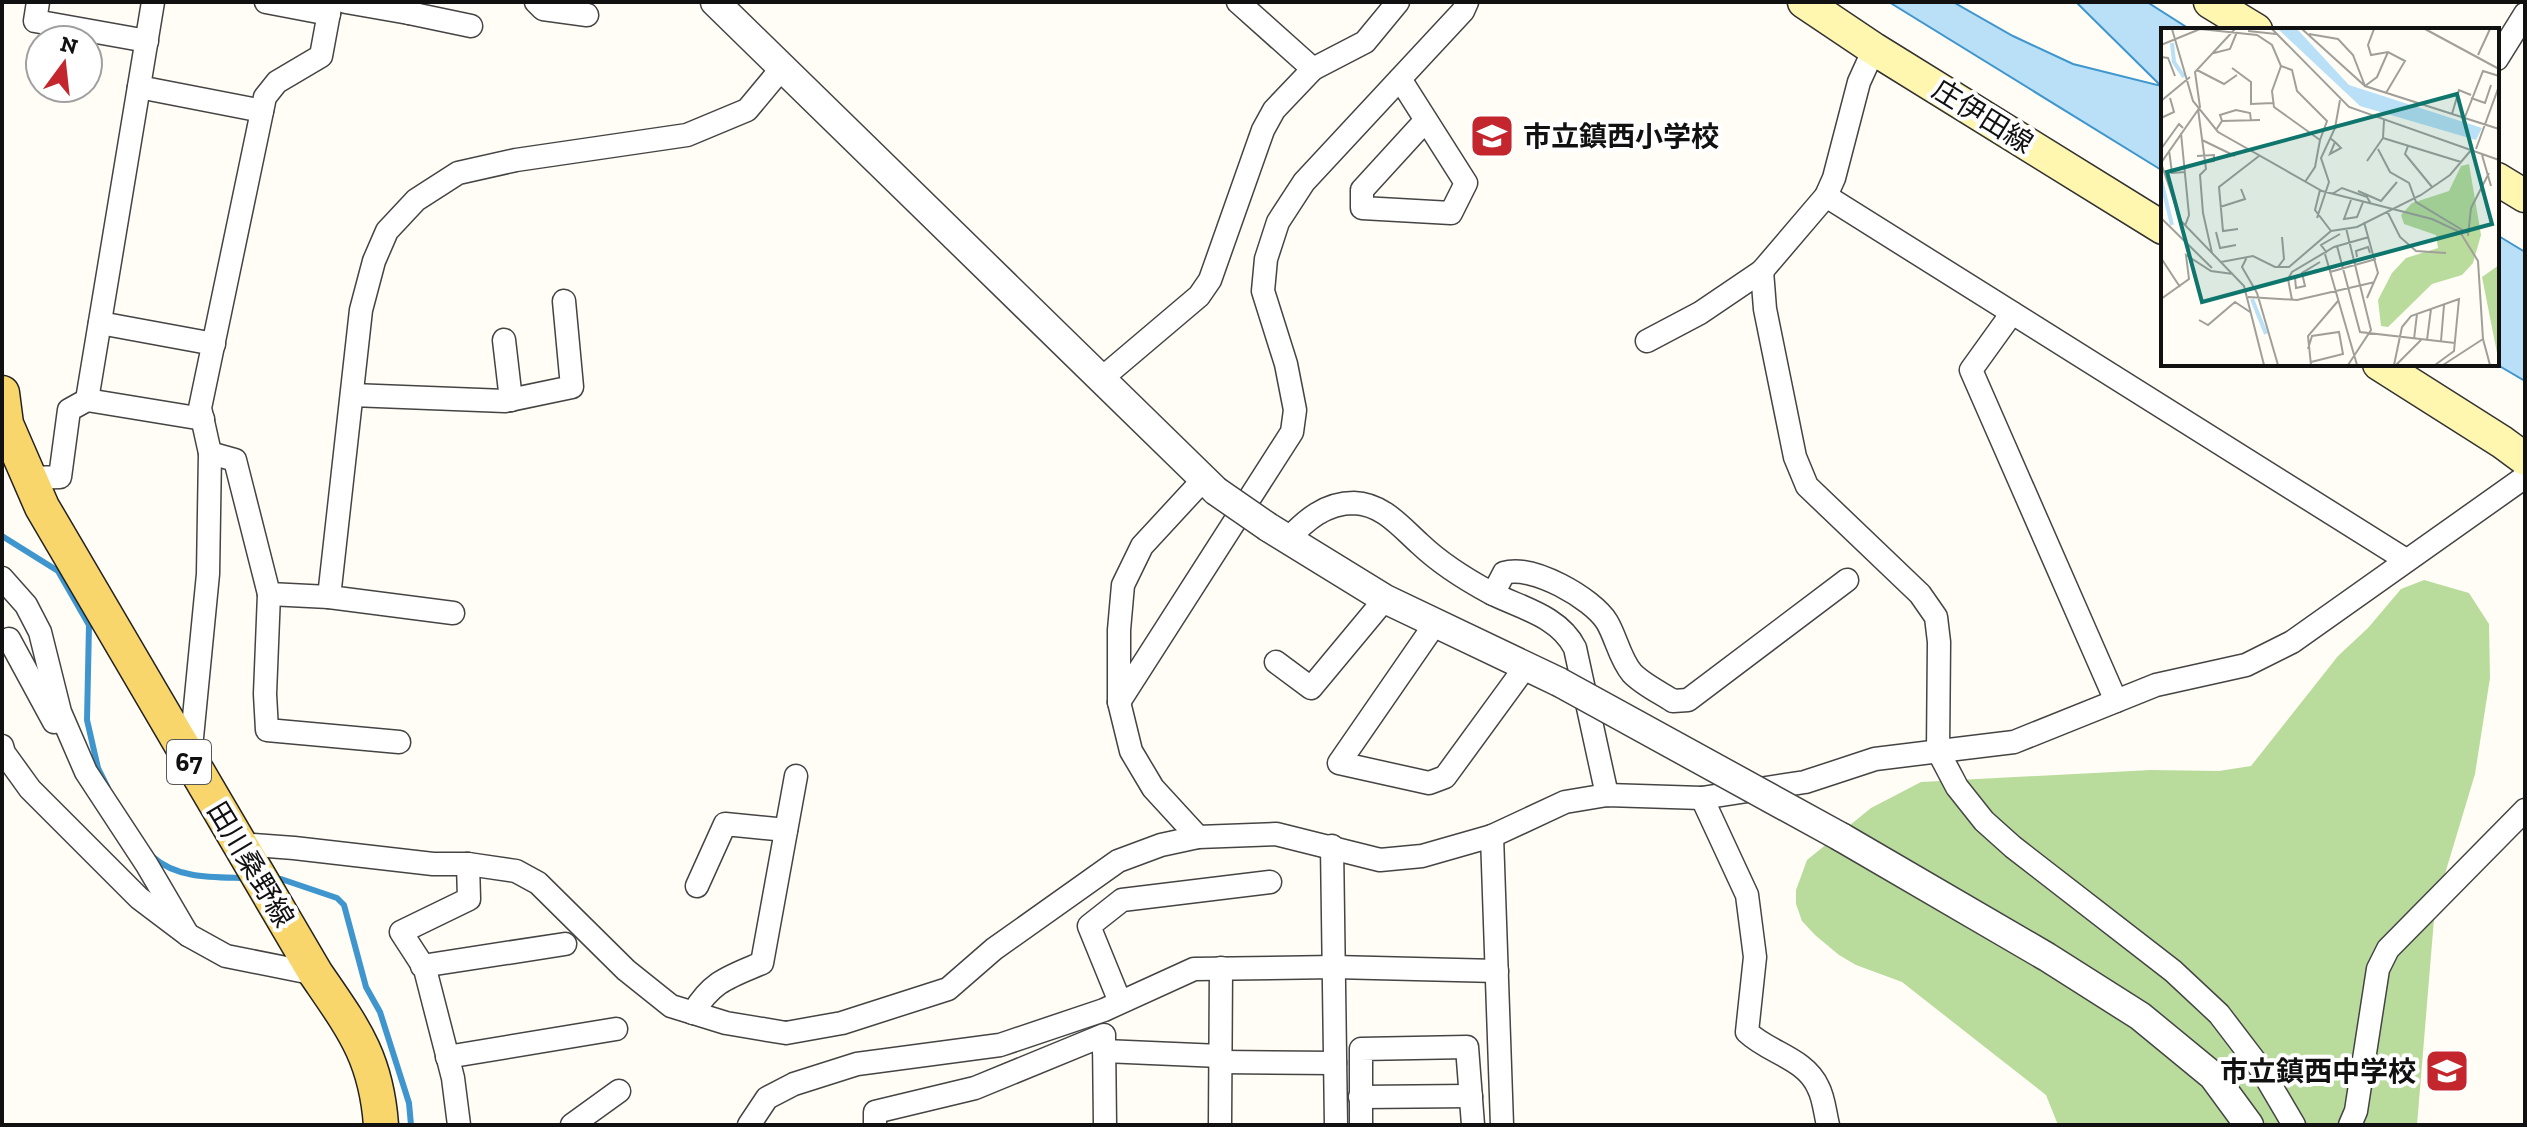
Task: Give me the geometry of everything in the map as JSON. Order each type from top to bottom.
[{"type":"main road","name":"庄伊田線","points":[[1804,2],[1874,49],[2161,227]]},
{"type":"main road","points":[[2210,2],[2253,28]]},
{"type":"main road","points":[[2499,180],[2525,196]]},
{"type":"main road","points":[[2382,366],[2525,459]]},
{"type":"main road","name":"田川桑野線","points":[[2,393],[6,424],[42,507],[316,974],[360,1039],[379,1093],[381,1125]]},
{"type":"street","points":[[38,2],[35,21],[147,41]]},
{"type":"street","points":[[87,400],[153,2]]},
{"type":"street","points":[[266,2],[409,7],[471,26]]},
{"type":"street","points":[[536,2],[543,9],[587,15]]},
{"type":"street","points":[[715,2],[1210,485],[1278,533],[1385,599],[1559,682],[1841,837],[2047,957],[2140,1016],[2213,1076],[2249,1125]]},
{"type":"street","points":[[1238,2],[1313,69]]},
{"type":"street","points":[[1101,379],[1199,296],[1210,280],[1263,130],[1274,110],[1313,69],[1365,42],[1398,2]]},
{"type":"street","points":[[1119,702],[1292,432],[1295,410],[1286,364],[1263,291],[1266,259],[1278,222],[1304,182],[1463,11],[1467,2]]},
{"type":"street","points":[[190,763],[208,574],[210,453],[200,408],[265,97],[277,82],[321,56],[336,6]]},
{"type":"street","points":[[2499,56],[2525,14]]},
{"type":"street","points":[[1647,341],[1700,313],[1762,271],[1826,196],[1834,178],[1859,82],[1874,49]]},
{"type":"street","points":[[329,597],[361,310],[374,261],[387,231],[416,200],[458,173],[516,160],[687,135],[747,110],[782,68]]},
{"type":"street","points":[[1400,79],[1466,183],[1451,213],[1362,208],[1362,190],[1426,120]]},
{"type":"street","points":[[139,87],[262,111]]},
{"type":"street","points":[[1826,196],[2406,560]]},
{"type":"street","points":[[1762,271],[1765,309],[1795,457],[1807,486],[1920,594],[1936,617],[1939,642],[1938,751],[1957,787],[1984,821],[2013,847],[2173,971],[2219,1014],[2261,1069],[2294,1125]]},
{"type":"street","points":[[352,395],[511,400],[572,387],[564,301]]},
{"type":"street","points":[[2012,313],[1971,370],[2116,701]]},
{"type":"street","points":[[100,323],[214,344]]},
{"type":"street","points":[[504,340],[511,400]]},
{"type":"street","points":[[29,478],[60,477],[69,410],[87,400],[203,419]]},
{"type":"street","points":[[210,453],[235,460],[269,594],[265,694],[267,730],[399,742]]},
{"type":"street","points":[[240,844],[516,871],[538,883],[626,970],[671,1006],[726,1023],[786,1033],[842,1023],[948,989],[994,949],[1118,861],[1161,845],[1198,837],[1276,834],[1380,860],[1422,856],[1492,836],[1565,802],[1607,795],[1702,798],[1805,782],[1875,759],[2014,742],[2156,685],[2246,665],[2292,642],[2525,477]]},
{"type":"street","points":[[1198,837],[1153,788],[1131,751],[1119,702],[1119,630],[1123,585],[1142,546],[1210,485]]},
{"type":"street","points":[[1278,533],[1331,506],[1356,503],[1384,511],[1433,556],[1464,578],[1545,617],[1568,634],[1575,648],[1607,795]]},
{"type":"street","points":[[1493,594],[1504,573],[1515,569],[1563,586],[1593,605],[1606,621],[1632,673],[1673,701],[1688,700],[1847,580]]},
{"type":"street","points":[[2,578],[26,605],[40,632],[60,712],[86,772],[188,935]]},
{"type":"street","points":[[269,594],[329,597],[453,613]]},
{"type":"street","points":[[1276,662],[1311,688],[1385,599]]},
{"type":"street","points":[[1435,624],[1339,763],[1429,783],[1445,777],[1526,666]]},
{"type":"street","points":[[9,639],[53,722],[57,727],[67,728]]},
{"type":"street","points":[[2,746],[30,789],[139,898],[188,935],[226,956],[316,974]]},
{"type":"street","points":[[693,1013],[706,992],[725,979],[762,963],[796,776]]},
{"type":"street","points":[[1702,798],[1747,895],[1755,957],[1747,1032],[1758,1042],[1801,1065],[1818,1087],[1828,1125]]},
{"type":"street","points":[[2350,1125],[2356,1111],[2378,969],[2388,949],[2525,810]]},
{"type":"street","points":[[697,886],[725,824],[786,830]]},
{"type":"street","points":[[1492,836],[1502,1125]]},
{"type":"street","points":[[1332,846],[1336,1125]]},
{"type":"street","points":[[459,1125],[447,1057],[422,966],[401,932],[469,899],[468,864]]},
{"type":"street","points":[[1105,1125],[1104,1043],[1112,1006],[1089,926],[1122,900],[1270,882]]},
{"type":"street","points":[[422,966],[565,944]]},
{"type":"street","points":[[749,1125],[767,1098],[794,1084],[857,1064],[1000,1045],[1112,1006],[1194,969],[1334,967],[1497,971]]},
{"type":"street","points":[[1220,1125],[1221,968]]},
{"type":"street","points":[[447,1057],[616,1029]]},
{"type":"street","points":[[875,1125],[875,1112],[975,1088],[1104,1043],[1220,1059],[1335,1063]]},
{"type":"street","points":[[1361,1125],[1361,1049],[1467,1047],[1473,1125]]},
{"type":"street","points":[[572,1125],[619,1091]]},
{"type":"street","points":[[1360,1097],[1471,1096]]},
{"type":"green space","points":[[2424,580],[2469,593],[2489,624],[2490,678],[2475,774],[2435,907],[2417,1125],[2058,1125],[2046,1095],[1902,982],[1856,965],[1839,955],[1802,921],[1796,904],[1796,890],[1807,860],[1871,808],[1921,782],[2151,770],[2219,771],[2251,766],[2338,656],[2368,628],[2401,589]]},
{"type":"water","points":[[1889,2],[1953,2],[2013,36],[2073,64],[2161,86],[2161,170]]},
{"type":"water","points":[[2076,2],[2147,2],[2188,28],[2161,28],[2161,86]]},
{"type":"water","points":[[2499,236],[2525,252],[2525,381],[2499,366]]},
{"type":"waterway","points":[[2,536],[58,571],[89,625],[87,720],[98,768],[108,788]]},
{"type":"waterway","points":[[153,857],[185,873],[245,878]]},
{"type":"waterway","points":[[273,879],[337,898],[344,905],[366,987],[380,1012],[409,1103],[411,1125]]},
{"type":"place","name":"市立鎮西小学校","points":[[1492,136]]},
{"type":"place","name":"市立鎮西中学校","points":[[2447,1071]]}]
